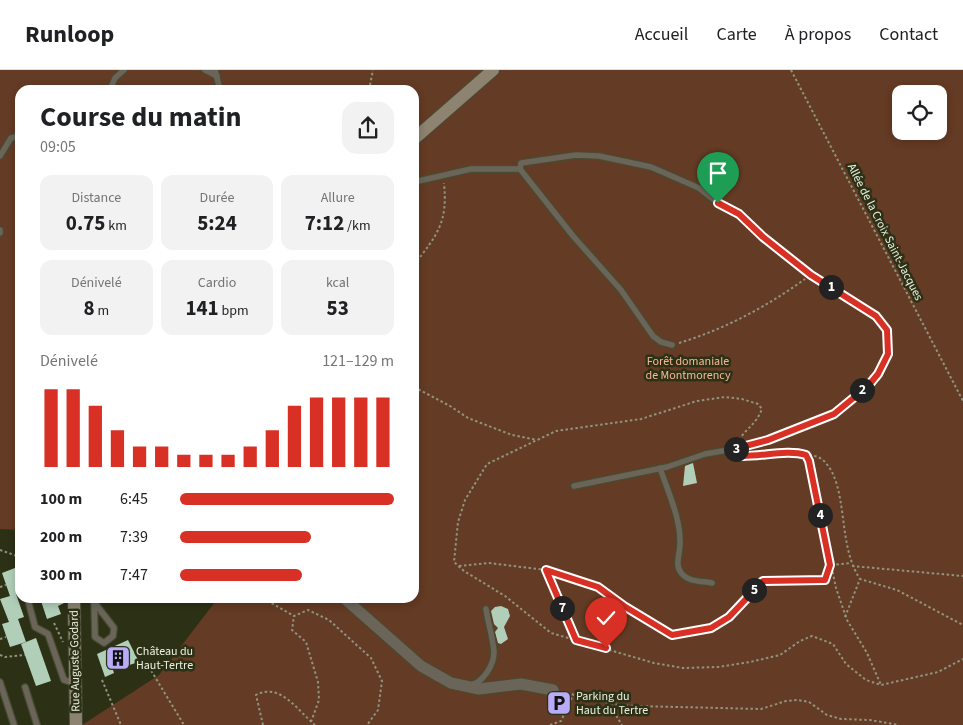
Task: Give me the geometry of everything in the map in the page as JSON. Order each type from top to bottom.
[{"type":"street","points":[[419,136],[493,70]]},
{"type":"street","name":"Rue Auguste Godard","points":[[74,603],[76,725]]},
{"type":"street","points":[[350,603],[421,666],[451,682],[485,689],[521,684],[553,690]]},
{"type":"lane","points":[[112,85],[124,70]]},
{"type":"lane","points":[[205,70],[216,73]]},
{"type":"lane","points":[[0,156],[10,138],[15,137]]},
{"type":"lane","points":[[574,486],[660,468],[705,454],[768,440],[834,414],[868,386],[878,374],[888,354],[887,330],[876,316],[811,275],[763,237],[739,214],[718,203],[699,188],[651,167],[599,156],[576,155],[521,163],[520,169],[573,236],[621,290],[654,336],[661,342],[672,345]]},
{"type":"lane","points":[[419,181],[471,169],[520,169]]},
{"type":"lane","points":[[660,468],[678,523],[680,545],[677,566],[682,574],[689,579],[712,583]]},
{"type":"lane","points":[[29,603],[35,628],[48,634],[64,680],[75,684]]},
{"type":"lane","points":[[94,603],[95,637],[104,643],[113,636],[114,628],[96,603]]},
{"type":"lane","points":[[466,686],[476,684],[481,680],[492,661],[494,653],[486,609]]},
{"type":"lane","points":[[0,682],[14,725]]},
{"type":"lane","points":[[25,687],[38,725]]},
{"type":"path","points":[[370,85],[373,70]]},
{"type":"path","name":"Allée de la Croix Saint-Jacques","points":[[791,70],[963,402]]},
{"type":"path","points":[[419,258],[440,228],[446,202],[443,176]]},
{"type":"path","points":[[672,345],[697,338],[743,318],[811,275]]},
{"type":"path","points":[[419,390],[468,418],[512,435],[537,440]]},
{"type":"path","points":[[963,625],[897,590],[860,579],[851,563],[846,545],[836,482],[826,462],[817,456],[795,451],[739,456],[734,449],[744,432],[757,421],[762,410],[758,404],[725,397],[697,401],[619,424],[556,431],[487,464],[465,500],[458,522],[454,562],[505,596],[551,633],[654,663],[692,667],[718,667],[780,655],[800,641],[812,636],[833,644],[846,664],[866,680],[881,685],[938,672],[963,659]]},
{"type":"path","points":[[806,455],[809,461],[830,565],[846,616],[867,653],[881,685]]},
{"type":"path","points":[[0,550],[15,554]]},
{"type":"path","points":[[458,566],[489,563],[546,570],[598,587],[624,606],[672,635],[711,628],[729,617],[763,581],[825,580],[830,565]]},
{"type":"path","points":[[830,565],[851,563]]},
{"type":"path","points":[[852,566],[963,576]]},
{"type":"path","points":[[546,570],[576,640]]},
{"type":"path","points":[[846,616],[860,579]]},
{"type":"path","points":[[0,588],[6,585]]},
{"type":"path","points":[[272,603],[294,616]]},
{"type":"path","points":[[294,616],[308,610],[329,620],[371,658],[382,681],[378,710],[367,725]]},
{"type":"path","points":[[294,616],[292,630],[306,642],[318,682],[319,700],[311,722]]},
{"type":"path","points":[[0,639],[6,637]]},
{"type":"path","points":[[0,655],[12,657],[25,655]]},
{"type":"path","points":[[146,662],[184,725]]},
{"type":"path","points":[[102,680],[121,725]]},
{"type":"path","points":[[263,725],[256,695],[265,690],[276,692],[286,698],[316,725]]},
{"type":"path","points":[[553,690],[636,706],[761,709],[786,701],[798,700],[809,702],[827,715],[841,719],[870,720],[899,725]]},
{"type":"path","points":[[550,725],[561,721],[574,695]]},
{"type":"path","points":[[608,702],[622,725]]},
{"type":"green space","name":"Forêt domaniale de Montmorency","points":[[0,70],[963,70],[963,725],[82,725],[159,675],[214,603],[419,603],[419,85],[15,85],[15,530],[0,529]]},
{"type":"building","points":[[693,463],[697,483],[683,486],[685,466]]},
{"type":"building","points":[[15,568],[15,603],[19,603],[24,617],[18,619],[26,642],[10,647],[2,624],[9,622],[0,599],[10,596],[2,573]]},
{"type":"building","points":[[42,603],[64,603],[58,606],[61,614],[47,619]]},
{"type":"building","points":[[501,606],[508,609],[510,616],[504,627],[508,639],[501,644],[498,643],[495,632],[498,628],[494,624],[491,611],[495,607]]},
{"type":"building","points":[[36,638],[51,681],[36,686],[21,644]]},
{"type":"building","name":"Château du Haut-Tertre","points":[[128,640],[139,662],[113,670],[114,673],[105,677],[97,654]]},
{"type":"place","name":"Château du Haut-Tertre","points":[[118,658]]},
{"type":"place","name":"Parking du Haut du Tertre","points":[[559,703]]},
{"type":"route","points":[[606,648],[576,640],[546,570],[598,587],[624,606],[672,635],[711,628],[729,617],[763,581],[825,580],[830,565],[809,461],[806,455],[795,451],[768,455],[739,456],[734,449],[768,440],[834,414],[868,386],[878,374],[888,354],[887,330],[876,316],[811,275],[763,237],[739,214],[718,203]]}]
